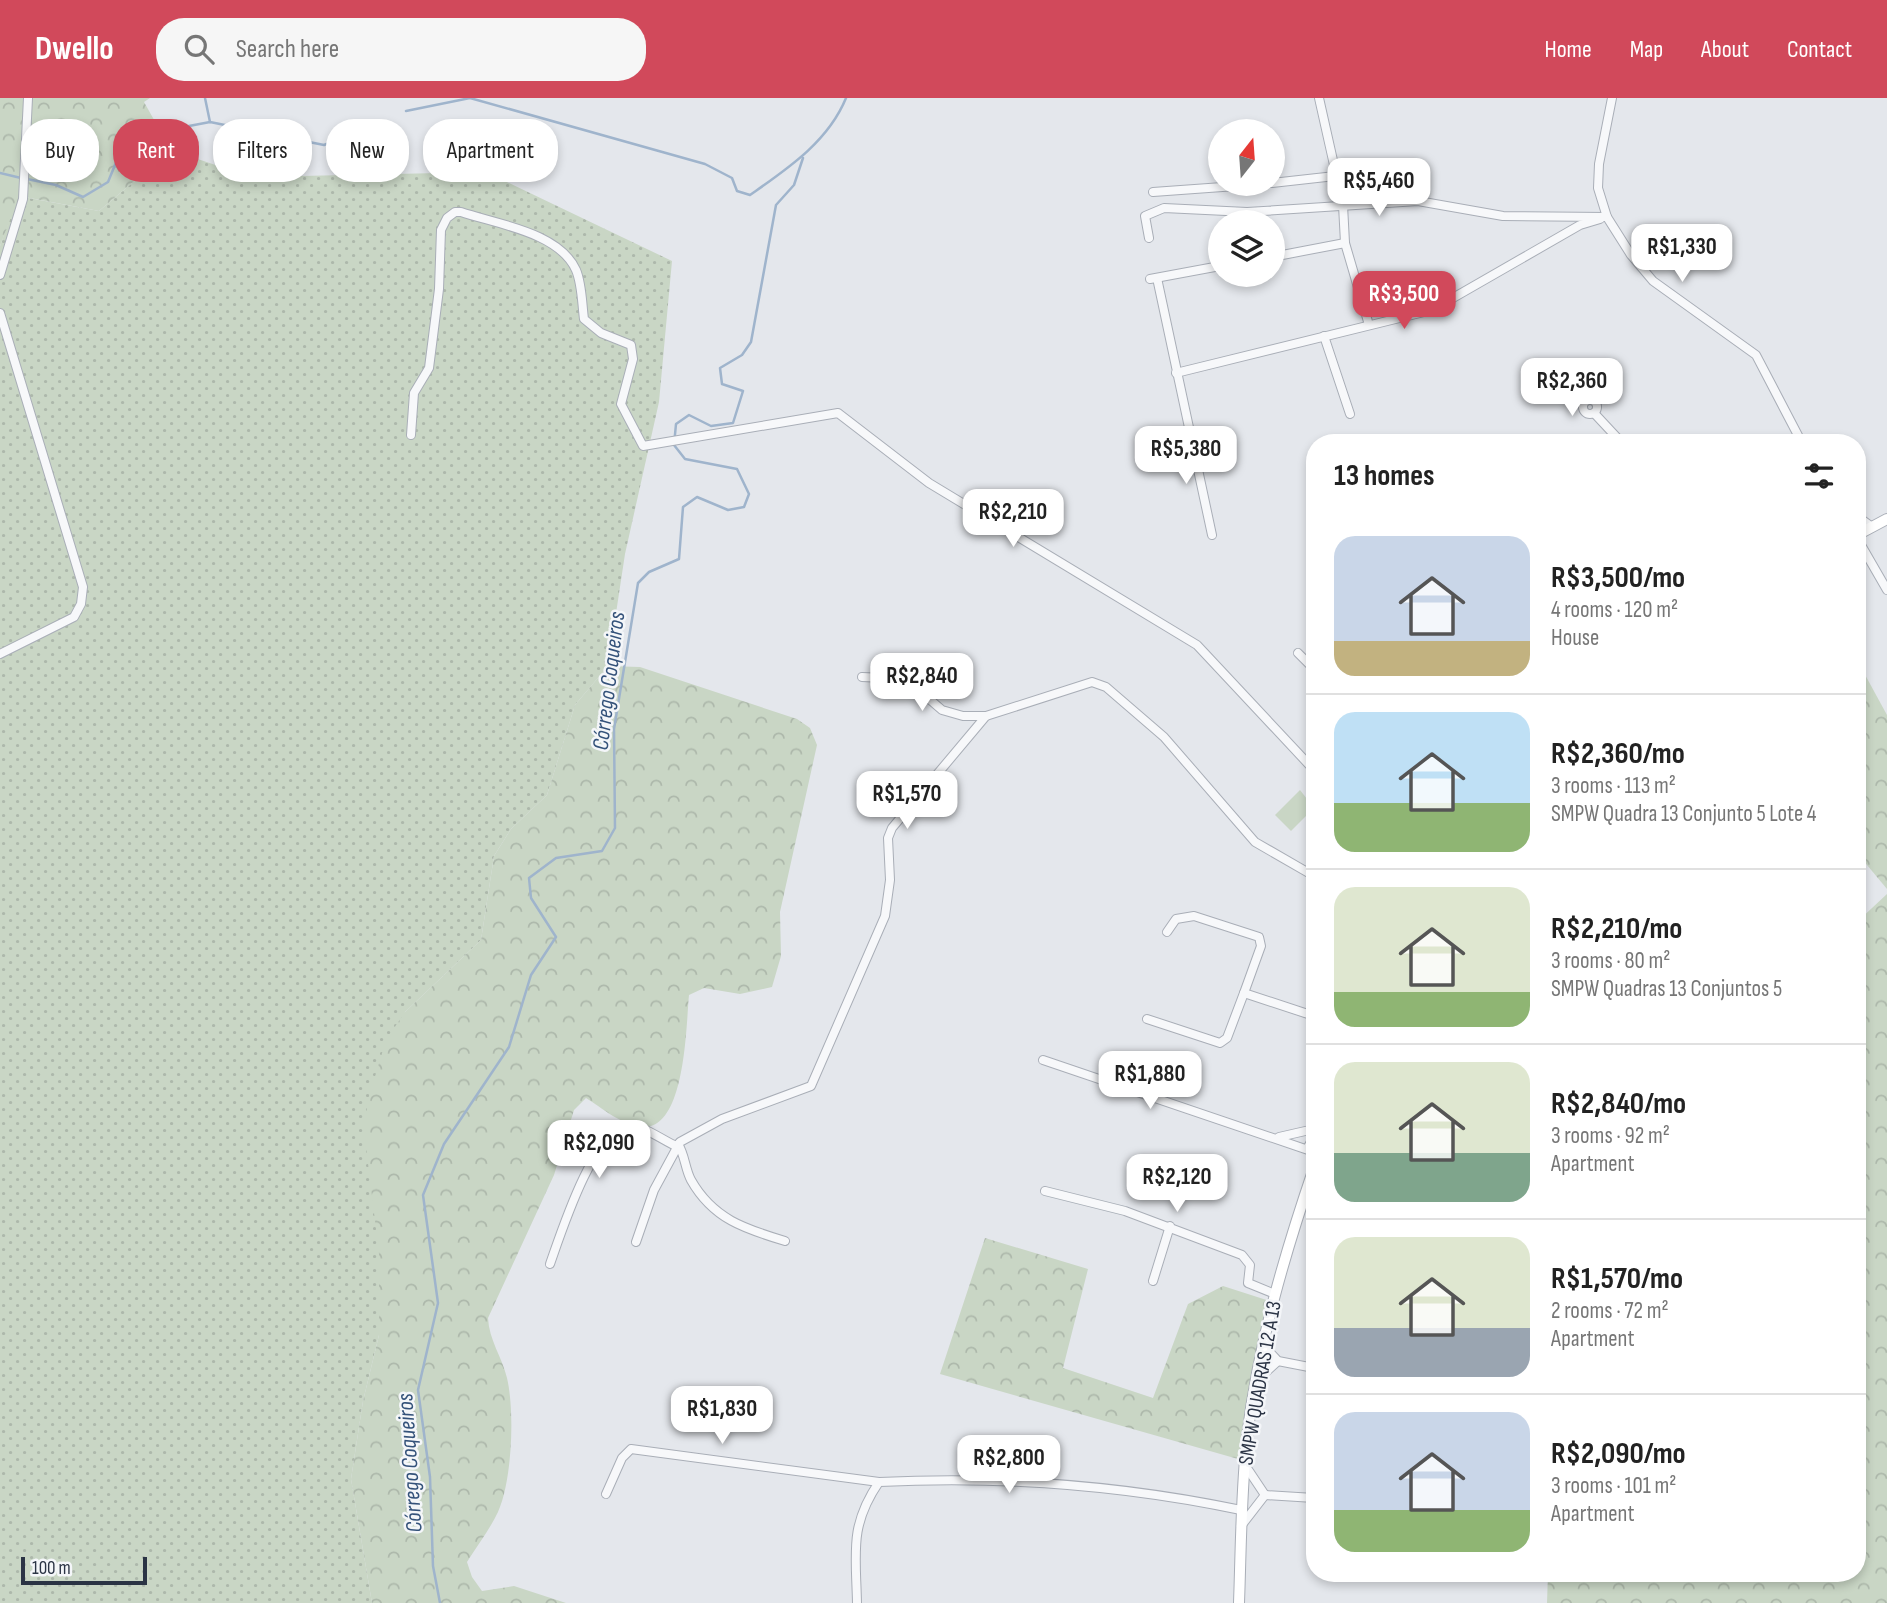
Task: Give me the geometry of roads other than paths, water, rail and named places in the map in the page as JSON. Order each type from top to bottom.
[{"type":"street","points":[[0,275],[23,199],[28,98]]},
{"type":"street","points":[[1320,98],[1343,205],[1345,243],[1369,325]]},
{"type":"street","points":[[1612,98],[1598,176],[1598,188],[1607,217],[1632,256],[1653,281],[1756,355],[1797,434]]},
{"type":"street","points":[[1285,182],[1335,176]]},
{"type":"street","points":[[1153,192],[1208,188]]},
{"type":"street","points":[[1149,238],[1145,216],[1164,208],[1247,212],[1418,201],[1503,216],[1607,217]]},
{"type":"street","points":[[411,435],[414,393],[429,368],[439,289],[440,230],[447,218],[455,212],[539,238],[560,249],[576,270],[584,319],[590,325],[631,345],[633,359],[621,404],[643,446],[838,413],[929,482],[1197,645],[1306,762]]},
{"type":"street","points":[[1176,373],[1432,310],[1580,225],[1607,217]]},
{"type":"street","points":[[1285,255],[1345,243]]},
{"type":"street","points":[[1208,268],[1154,278],[1212,535]]},
{"type":"street","points":[[0,313],[83,587],[81,604],[74,617],[0,654]]},
{"type":"street","points":[[1324,335],[1350,414]]},
{"type":"street","points":[[1594,413],[1614,434]]},
{"type":"street","points":[[1866,531],[1887,519]]},
{"type":"street","points":[[1866,523],[1872,527]]},
{"type":"street","points":[[1866,553],[1887,590]]},
{"type":"street","points":[[1298,653],[1306,661]]},
{"type":"street","points":[[862,677],[906,679],[942,710],[963,716],[986,716],[1085,683],[1102,685],[1164,737],[1255,842],[1306,871]]},
{"type":"street","points":[[636,1242],[654,1190],[677,1145],[722,1119],[811,1086],[885,916],[890,880],[889,833],[986,716]]},
{"type":"street","points":[[1147,1019],[1220,1043],[1227,1038],[1261,946],[1259,937],[1189,915],[1176,919],[1167,932]]},
{"type":"street","points":[[1244,993],[1306,1013]]},
{"type":"street","points":[[1043,1060],[1306,1148]]},
{"type":"street","points":[[550,1264],[590,1166],[611,1136],[622,1126],[632,1126],[677,1145],[692,1182],[711,1208],[737,1225],[785,1241]]},
{"type":"street","points":[[1276,1137],[1306,1131]]},
{"type":"street","points":[[1045,1191],[1170,1226],[1245,1256],[1250,1265],[1248,1283],[1275,1294]]},
{"type":"street","name":"SMPW QUADRAS 12 A 13","points":[[1239,1603],[1241,1510],[1255,1382],[1275,1294],[1306,1202]]},
{"type":"street","points":[[1153,1282],[1170,1226]]},
{"type":"street","points":[[1263,1345],[1278,1361],[1306,1366]]},
{"type":"street","points":[[1255,1382],[1278,1361]]},
{"type":"street","points":[[606,1494],[622,1458],[632,1449],[879,1482],[960,1479],[1085,1486],[1174,1496],[1241,1510]]},
{"type":"street","points":[[1245,1465],[1265,1495]]},
{"type":"street","points":[[857,1603],[857,1526],[867,1500],[879,1482]]},
{"type":"street","points":[[1265,1495],[1306,1498]]},
{"type":"street","points":[[1241,1526],[1265,1495]]},
{"type":"waterway","points":[[205,98],[210,122]]},
{"type":"waterway","points":[[406,111],[470,98],[705,164],[732,178],[737,191],[750,195],[792,164],[817,141],[829,128],[846,98]]},
{"type":"waterway","points":[[42,182],[56,185],[83,197],[108,182],[126,138],[210,122],[326,144]]},
{"type":"waterway","name":"Córrego Coqueiros","points":[[440,1603],[433,1566],[430,1477],[418,1390],[438,1303],[423,1195],[444,1144],[509,1047],[531,975],[556,937],[531,898],[529,878],[556,858],[602,851],[615,828],[614,729],[638,583],[649,572],[679,559],[683,507],[697,497],[728,510],[744,507],[749,494],[737,469],[685,459],[674,445],[676,424],[689,415],[711,426],[733,423],[743,391],[722,384],[720,368],[742,355],[751,342],[776,205],[794,185],[803,158]]},
{"type":"waterway","points":[[0,173],[21,178]]}]
